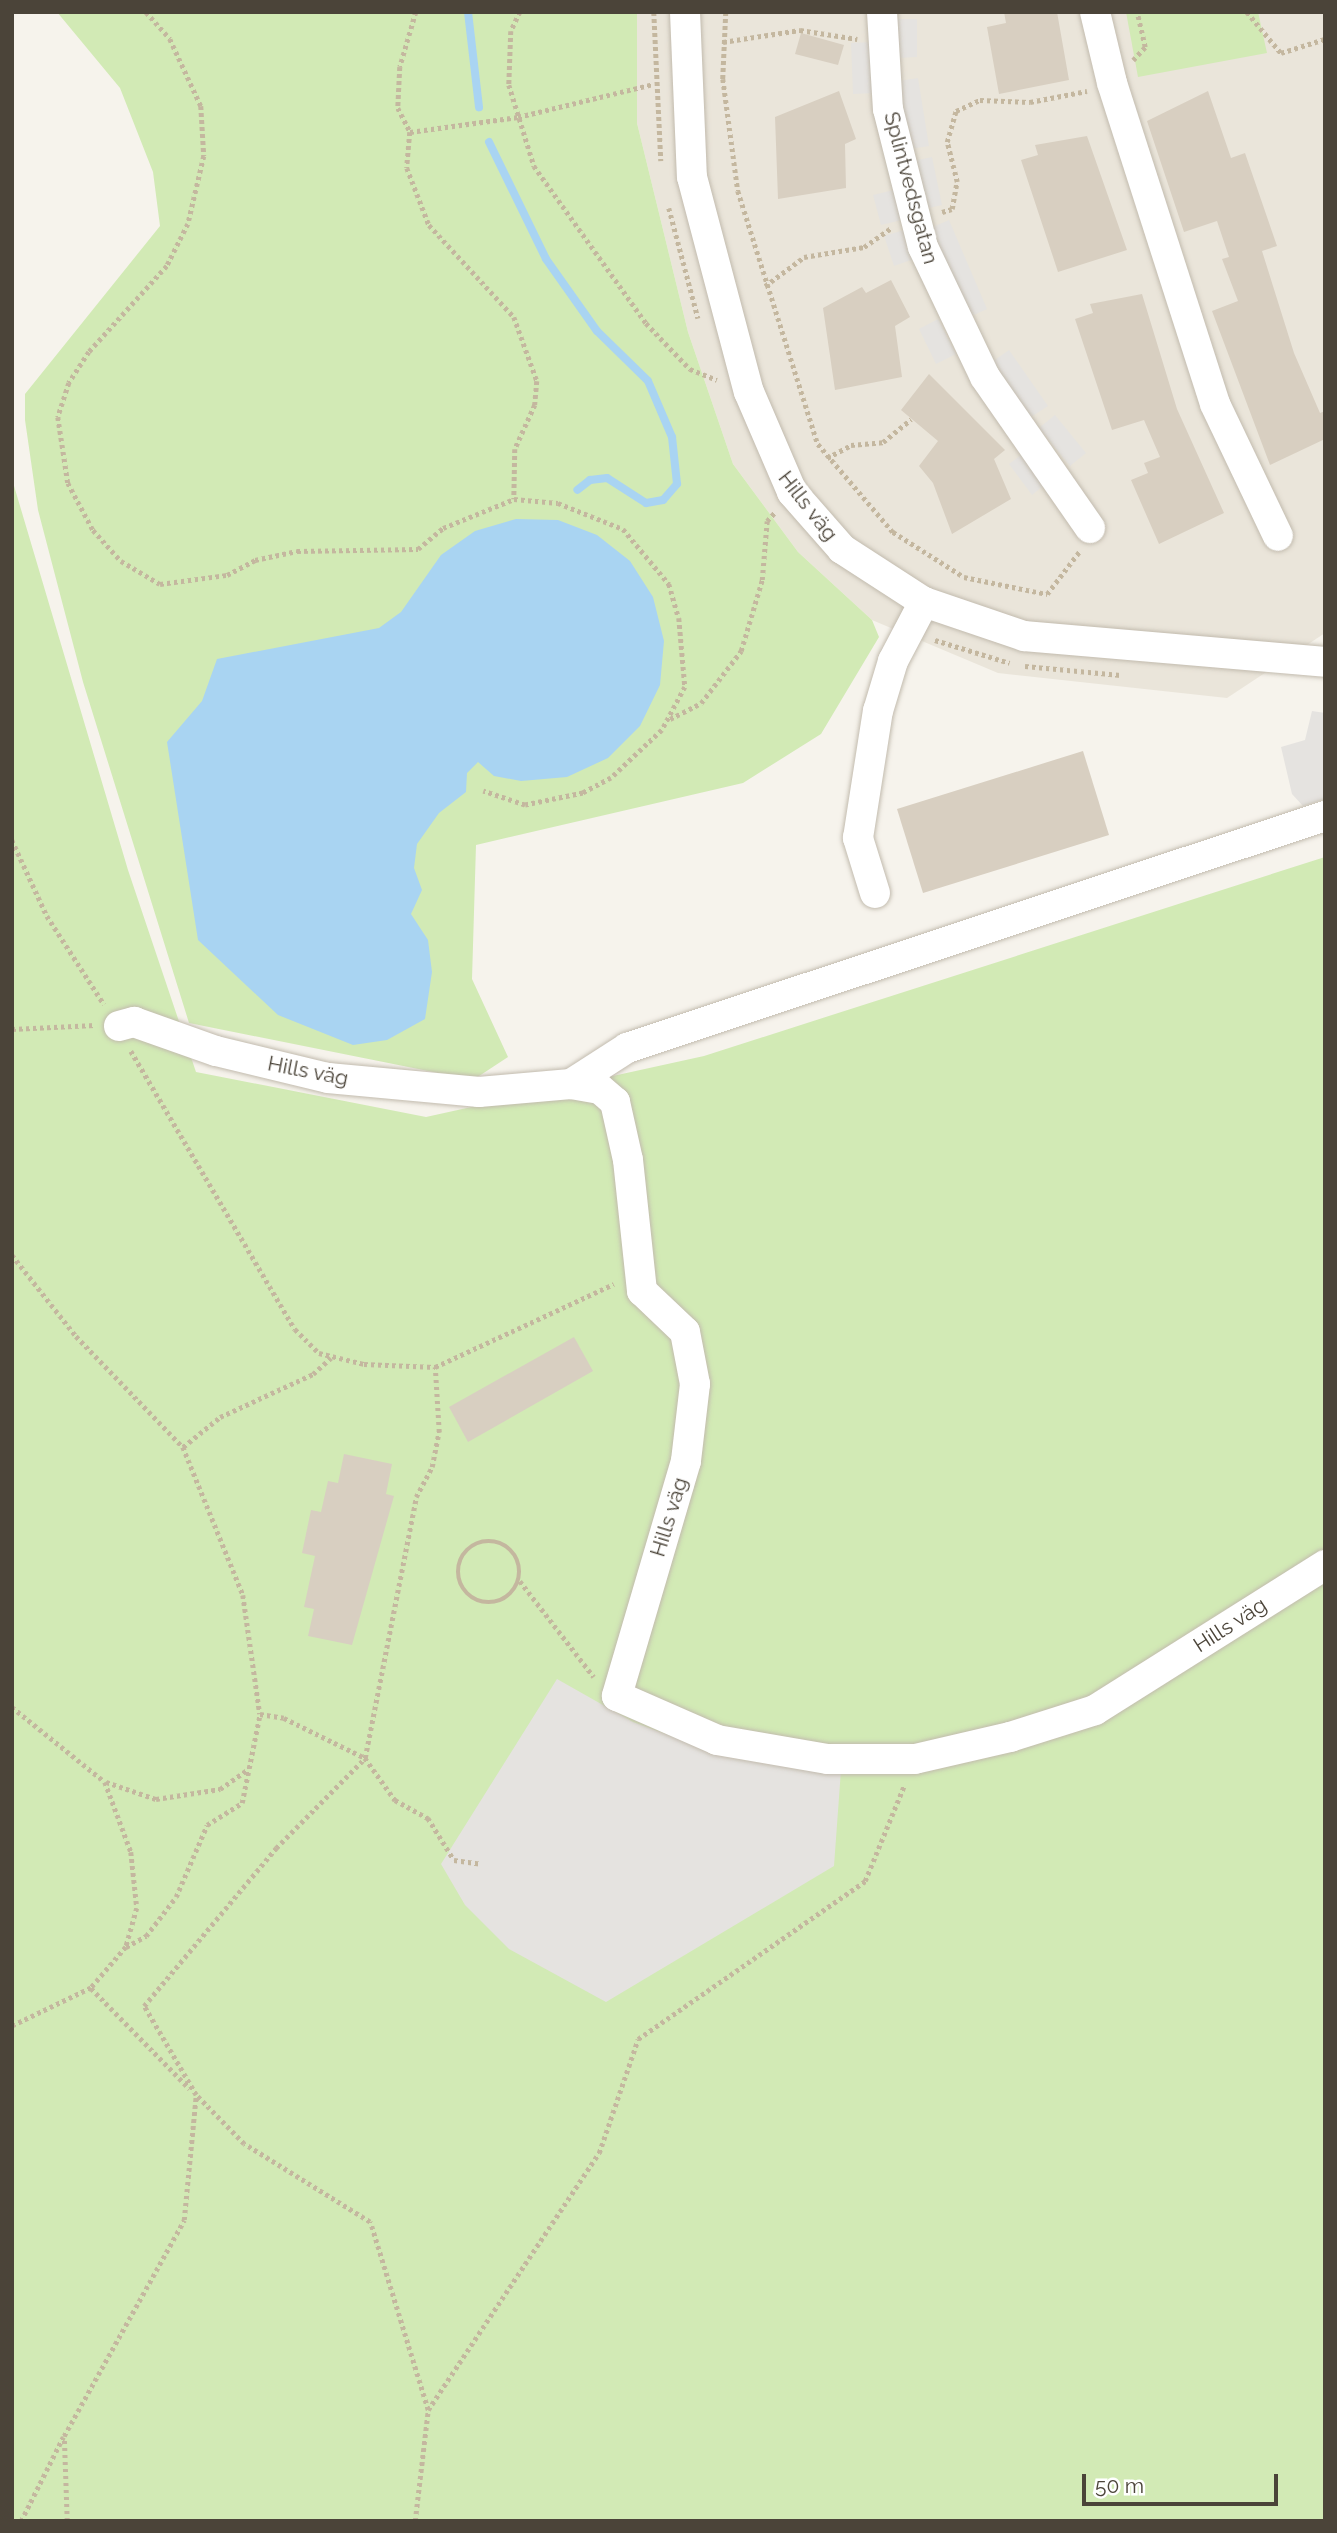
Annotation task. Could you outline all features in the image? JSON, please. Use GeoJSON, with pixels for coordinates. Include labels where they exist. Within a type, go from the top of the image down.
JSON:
{"type":"FeatureCollection","features":[{"type":"Feature","properties":{"kind":"street","name":"Hills väg"},"geometry":{"type":"LineString","coordinates":[[685,12],[692,177],[738,355],[775,462],[842,549],[917,615],[1024,636],[1325,662]]}},
{"type":"Feature","properties":{"kind":"street"},"geometry":{"type":"LineString","coordinates":[[1095,12],[1112,83],[1215,404],[1278,536]]}},
{"type":"Feature","properties":{"kind":"street","name":"Splintvedsgatan"},"geometry":{"type":"LineString","coordinates":[[882,24],[888,109],[916,220],[951,315],[985,377],[1090,528]]}},
{"type":"Feature","properties":{"kind":"street"},"geometry":{"type":"LineString","coordinates":[[875,893],[858,838],[878,711],[917,615]]}},
{"type":"Feature","properties":{"kind":"street"},"geometry":{"type":"LineString","coordinates":[[571,1084],[627,1048],[1325,816]]}},
{"type":"Feature","properties":{"kind":"street","name":"Hills väg"},"geometry":{"type":"LineString","coordinates":[[119,1026],[134,1022],[216,1051],[328,1077],[479,1093],[571,1084],[607,1095],[623,1120],[642,1291],[685,1332],[695,1384],[693,1422],[617,1696],[717,1740],[827,1759],[915,1759],[1095,1710],[1325,1565]]}},
{"type":"Feature","properties":{"kind":"path"},"geometry":{"type":"LineString","coordinates":[[146,12],[170,39],[201,106],[204,156],[188,224],[167,266],[89,352],[58,417],[68,483],[93,530],[121,561],[160,583],[197,581],[297,551],[418,549],[443,528],[488,504],[514,499],[558,503],[623,529],[669,584],[685,660],[685,687],[668,720],[641,753],[583,793],[525,805],[483,791]]}},
{"type":"Feature","properties":{"kind":"path"},"geometry":{"type":"LineString","coordinates":[[416,12],[400,67],[398,108],[410,132],[407,168],[429,225],[514,317],[537,381],[534,405],[515,449],[514,499]]}},
{"type":"Feature","properties":{"kind":"path"},"geometry":{"type":"LineString","coordinates":[[520,12],[511,31],[509,85],[534,166],[646,323],[690,369],[717,380]]}},
{"type":"Feature","properties":{"kind":"path"},"geometry":{"type":"LineString","coordinates":[[654,12],[653,84],[662,172]]}},
{"type":"Feature","properties":{"kind":"path"},"geometry":{"type":"LineString","coordinates":[[726,12],[723,42],[729,138],[765,286],[796,386],[827,458],[893,532],[964,577],[1046,594],[1074,563],[1090,528]]}},
{"type":"Feature","properties":{"kind":"path"},"geometry":{"type":"LineString","coordinates":[[765,286],[804,257],[864,247],[885,230],[952,209],[957,182],[947,142],[956,111],[980,100],[1030,102],[1112,83],[1145,47],[1137,12]]}},
{"type":"Feature","properties":{"kind":"path"},"geometry":{"type":"LineString","coordinates":[[1247,12],[1281,53],[1325,39]]}},
{"type":"Feature","properties":{"kind":"path"},"geometry":{"type":"LineString","coordinates":[[723,42],[800,30],[882,24]]}},
{"type":"Feature","properties":{"kind":"path"},"geometry":{"type":"LineString","coordinates":[[410,132],[518,117],[653,84]]}},
{"type":"Feature","properties":{"kind":"path"},"geometry":{"type":"LineString","coordinates":[[667,196],[701,327]]}},
{"type":"Feature","properties":{"kind":"path"},"geometry":{"type":"LineString","coordinates":[[713,366],[722,391]]}},
{"type":"Feature","properties":{"kind":"path"},"geometry":{"type":"LineString","coordinates":[[827,458],[851,445],[883,442],[911,419]]}},
{"type":"Feature","properties":{"kind":"path"},"geometry":{"type":"LineString","coordinates":[[772,498],[784,518]]}},
{"type":"Feature","properties":{"kind":"path"},"geometry":{"type":"LineString","coordinates":[[668,720],[701,703],[741,651],[762,580],[767,521],[778,508]]}},
{"type":"Feature","properties":{"kind":"path"},"geometry":{"type":"LineString","coordinates":[[917,615],[985,658],[1125,675]]}},
{"type":"Feature","properties":{"kind":"path"},"geometry":{"type":"LineString","coordinates":[[12,840],[47,916],[119,1026],[295,1329],[331,1358],[435,1367],[583,1294],[618,1283],[642,1291]]}},
{"type":"Feature","properties":{"kind":"path"},"geometry":{"type":"LineString","coordinates":[[12,1029],[119,1026]]}},
{"type":"Feature","properties":{"kind":"path"},"geometry":{"type":"LineString","coordinates":[[12,1255],[76,1336],[183,1447],[243,1595],[260,1714],[246,1771],[242,1803],[206,1825],[176,1897],[146,1936],[126,1947],[91,1987],[12,2026]]}},
{"type":"Feature","properties":{"kind":"path"},"geometry":{"type":"LineString","coordinates":[[183,1447],[220,1417],[313,1374],[331,1358]]}},
{"type":"Feature","properties":{"kind":"path"},"geometry":{"type":"LineString","coordinates":[[21,2521],[64,2435],[184,2220],[196,2095],[144,2006],[276,1848],[365,1758],[416,1497],[432,1467],[439,1432],[435,1367]]}},
{"type":"Feature","properties":{"kind":"path"},"geometry":{"type":"LineString","coordinates":[[520,1580],[509,1597],[480,1602],[464,1591],[460,1561],[483,1541],[504,1544],[519,1559],[520,1580],[600,1685],[617,1696]]}},
{"type":"Feature","properties":{"kind":"path"},"geometry":{"type":"LineString","coordinates":[[12,1707],[105,1782],[156,1799],[220,1789],[246,1771]]}},
{"type":"Feature","properties":{"kind":"path"},"geometry":{"type":"LineString","coordinates":[[260,1714],[284,1718],[365,1758],[395,1800],[428,1818],[454,1860],[481,1864]]}},
{"type":"Feature","properties":{"kind":"path"},"geometry":{"type":"LineString","coordinates":[[428,2410],[599,2153],[638,2039],[865,1881],[915,1759]]}},
{"type":"Feature","properties":{"kind":"path"},"geometry":{"type":"LineString","coordinates":[[105,1782],[131,1852],[137,1908],[126,1947]]}},
{"type":"Feature","properties":{"kind":"path"},"geometry":{"type":"LineString","coordinates":[[91,1987],[244,2144],[370,2222],[428,2410],[415,2521]]}},
{"type":"Feature","properties":{"kind":"path"},"geometry":{"type":"LineString","coordinates":[[64,2435],[67,2521]]}},
{"type":"Feature","properties":{"kind":"shaded area"},"geometry":{"type":"Polygon","coordinates":[[[637,12],[1325,12],[1325,633],[1227,698],[998,673],[872,620],[798,552],[733,464],[688,332],[637,123],[637,12]]]}},
{"type":"Feature","properties":{"kind":"shaded area"},"geometry":{"type":"Polygon","coordinates":[[[898,19],[917,19],[917,57],[898,58],[898,19]]]}},
{"type":"Feature","properties":{"kind":"shaded area"},"geometry":{"type":"Polygon","coordinates":[[[872,42],[875,93],[853,94],[851,43],[872,42]]]}},
{"type":"Feature","properties":{"kind":"shaded area"},"geometry":{"type":"Polygon","coordinates":[[[918,78],[929,146],[910,149],[899,81],[918,78]]]}},
{"type":"Feature","properties":{"kind":"shaded area"},"geometry":{"type":"Polygon","coordinates":[[[932,157],[942,205],[924,209],[913,161],[932,157]]]}},
{"type":"Feature","properties":{"kind":"shaded area"},"geometry":{"type":"Polygon","coordinates":[[[894,190],[902,220],[881,225],[873,195],[894,190]]]}},
{"type":"Feature","properties":{"kind":"shaded area"},"geometry":{"type":"Polygon","coordinates":[[[949,220],[987,309],[969,317],[931,228],[949,220]]]}},
{"type":"Feature","properties":{"kind":"shaded area"},"geometry":{"type":"Polygon","coordinates":[[[904,230],[914,259],[894,266],[884,236],[904,230]]]}},
{"type":"Feature","properties":{"kind":"shaded area"},"geometry":{"type":"Polygon","coordinates":[[[938,319],[956,354],[936,364],[919,329],[938,319]]]}},
{"type":"Feature","properties":{"kind":"shaded area"},"geometry":{"type":"Polygon","coordinates":[[[1009,350],[1048,406],[1031,417],[992,362],[1009,350]]]}},
{"type":"Feature","properties":{"kind":"shaded area"},"geometry":{"type":"Polygon","coordinates":[[[1055,415],[1086,453],[1070,466],[1039,428],[1055,415]]]}},
{"type":"Feature","properties":{"kind":"shaded area"},"geometry":{"type":"Polygon","coordinates":[[[1025,452],[1048,482],[1032,495],[1009,464],[1025,452]]]}},
{"type":"Feature","properties":{"kind":"shaded area"},"geometry":{"type":"Polygon","coordinates":[[[1312,711],[1325,713],[1325,799],[1303,806],[1292,794],[1281,747],[1305,740],[1312,711]]]}},
{"type":"Feature","properties":{"kind":"shaded area"},"geometry":{"type":"Polygon","coordinates":[[[557,1679],[633,1722],[723,1755],[841,1770],[834,1866],[606,2002],[509,1949],[465,1905],[441,1864],[557,1679]]]}},
{"type":"Feature","properties":{"kind":"green space"},"geometry":{"type":"Polygon","coordinates":[[[57,12],[637,12],[637,123],[688,332],[733,464],[798,552],[872,620],[879,637],[821,734],[743,783],[476,845],[472,979],[508,1057],[473,1080],[189,1023],[83,682],[38,510],[25,420],[25,394],[160,226],[153,172],[120,88],[57,12]]]}},
{"type":"Feature","properties":{"kind":"green space"},"geometry":{"type":"Polygon","coordinates":[[[1126,12],[1258,12],[1267,53],[1138,77],[1126,12]]]}},
{"type":"Feature","properties":{"kind":"green space"},"geometry":{"type":"Polygon","coordinates":[[[12,479],[128,870],[196,1072],[426,1117],[704,1056],[1325,857],[1325,2521],[12,2521],[12,479]]]}},
{"type":"Feature","properties":{"kind":"water"},"geometry":{"type":"Polygon","coordinates":[[[516,519],[558,520],[597,535],[630,561],[653,597],[664,641],[660,685],[640,726],[608,758],[567,777],[521,781],[494,776],[478,762],[467,773],[466,792],[439,813],[417,844],[414,868],[422,890],[411,914],[428,940],[432,972],[425,1019],[387,1040],[353,1045],[278,1015],[198,940],[167,742],[202,701],[217,659],[379,628],[401,612],[441,555],[475,531],[516,519]]]}},
{"type":"Feature","properties":{"kind":"building"},"geometry":{"type":"Polygon","coordinates":[[[1004,12],[1057,12],[1069,80],[999,94],[987,27],[1006,23],[1004,12]]]}},
{"type":"Feature","properties":{"kind":"building"},"geometry":{"type":"Polygon","coordinates":[[[801,33],[844,45],[838,65],[795,54],[801,33]]]}},
{"type":"Feature","properties":{"kind":"building"},"geometry":{"type":"Polygon","coordinates":[[[839,91],[856,139],[845,144],[846,188],[778,199],[775,117],[839,91]]]}},
{"type":"Feature","properties":{"kind":"building"},"geometry":{"type":"Polygon","coordinates":[[[1208,91],[1231,158],[1245,153],[1277,246],[1262,251],[1294,353],[1320,413],[1325,411],[1325,439],[1270,465],[1212,311],[1238,301],[1222,259],[1229,257],[1217,221],[1184,232],[1147,121],[1208,91]]]}},
{"type":"Feature","properties":{"kind":"building"},"geometry":{"type":"Polygon","coordinates":[[[1087,136],[1127,250],[1058,272],[1021,160],[1038,155],[1035,145],[1087,136]]]}},
{"type":"Feature","properties":{"kind":"building"},"geometry":{"type":"Polygon","coordinates":[[[891,280],[910,317],[895,326],[902,377],[835,390],[823,308],[862,287],[866,293],[891,280]]]}},
{"type":"Feature","properties":{"kind":"building"},"geometry":{"type":"Polygon","coordinates":[[[1142,294],[1177,409],[1224,513],[1159,544],[1131,480],[1148,473],[1144,463],[1160,457],[1144,420],[1112,430],[1075,319],[1093,313],[1090,304],[1142,294]]]}},
{"type":"Feature","properties":{"kind":"building"},"geometry":{"type":"Polygon","coordinates":[[[929,374],[1005,450],[994,459],[1011,499],[952,534],[933,483],[919,466],[938,441],[901,410],[929,374]]]}},
{"type":"Feature","properties":{"kind":"building"},"geometry":{"type":"Polygon","coordinates":[[[1083,751],[1109,835],[923,893],[897,809],[1083,751]]]}},
{"type":"Feature","properties":{"kind":"building"},"geometry":{"type":"Polygon","coordinates":[[[574,1337],[593,1371],[468,1442],[449,1407],[574,1337]]]}},
{"type":"Feature","properties":{"kind":"building"},"geometry":{"type":"Polygon","coordinates":[[[344,1454],[392,1464],[386,1494],[394,1496],[352,1645],[308,1636],[314,1609],[304,1607],[315,1556],[302,1553],[311,1510],[321,1512],[328,1481],[338,1483],[344,1454]]]}},
{"type":"Feature","properties":{"kind":"waterway"},"geometry":{"type":"LineString","coordinates":[[468,12],[479,107]]}},
{"type":"Feature","properties":{"kind":"waterway"},"geometry":{"type":"LineString","coordinates":[[489,142],[546,259],[597,331],[648,381],[672,437],[677,484],[663,500],[646,503],[607,478],[590,480],[577,490]]}}]}
